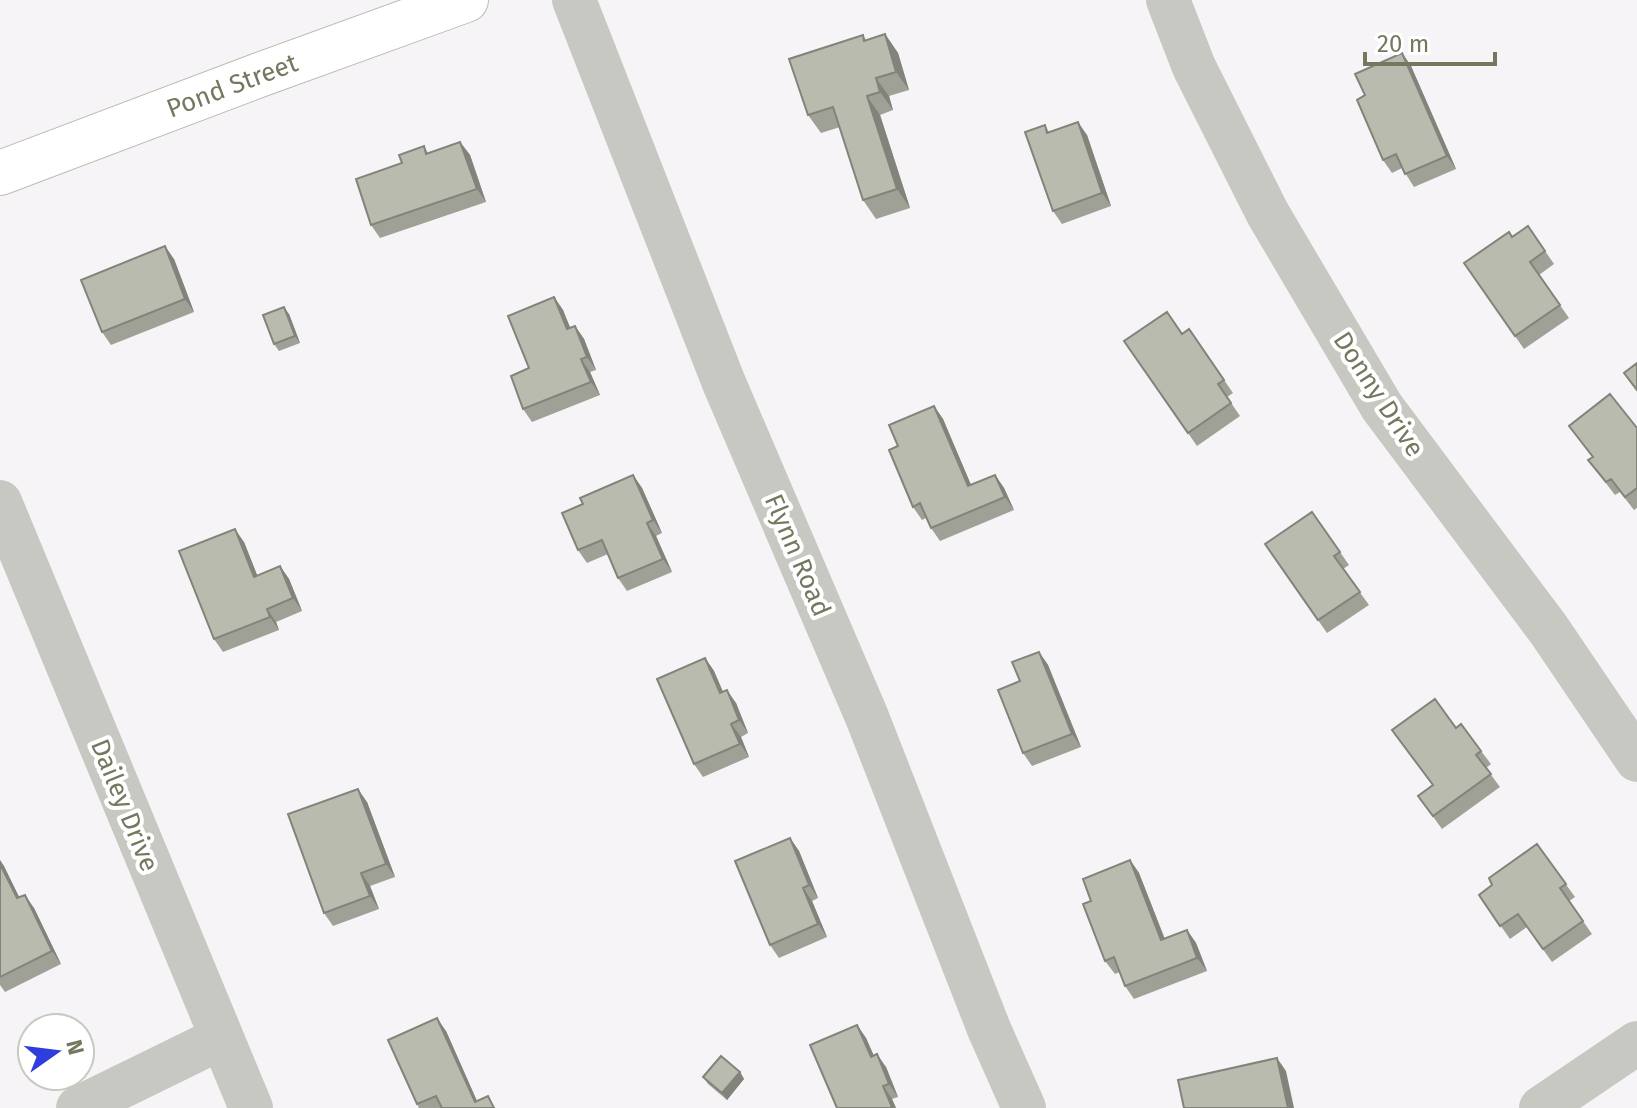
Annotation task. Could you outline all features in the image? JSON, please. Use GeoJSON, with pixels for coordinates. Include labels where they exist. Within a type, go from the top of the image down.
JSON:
{"type":"FeatureCollection","features":[{"type":"Feature","properties":{"kind":"main road","name":"Pond Street"},"geometry":{"type":"LineString","coordinates":[[0,173],[466,0]]}},
{"type":"Feature","properties":{"kind":"street","name":"Flynn Road"},"geometry":{"type":"LineString","coordinates":[[574,0],[724,383],[867,717],[989,1029],[1024,1108]]}},
{"type":"Feature","properties":{"kind":"street","name":"Donny Drive"},"geometry":{"type":"LineString","coordinates":[[1168,0],[1194,67],[1268,214],[1382,407],[1549,630],[1637,760]]}},
{"type":"Feature","properties":{"kind":"street","name":"Dailey Drive"},"geometry":{"type":"LineString","coordinates":[[0,502],[251,1108]]}},
{"type":"Feature","properties":{"kind":"street"},"geometry":{"type":"LineString","coordinates":[[78,1108],[221,1038]]}},
{"type":"Feature","properties":{"kind":"street"},"geometry":{"type":"LineString","coordinates":[[1541,1108],[1637,1043]]}},
{"type":"Feature","properties":{"kind":"building"},"geometry":{"type":"Polygon","coordinates":[[[885,34],[896,72],[876,78],[880,92],[867,96],[897,189],[863,200],[833,107],[808,115],[789,59],[863,35],[864,41],[885,34]]]}},
{"type":"Feature","properties":{"kind":"building"},"geometry":{"type":"Polygon","coordinates":[[[1402,53],[1447,156],[1405,174],[1396,154],[1383,160],[1357,100],[1365,95],[1355,74],[1402,53]]]}},
{"type":"Feature","properties":{"kind":"building"},"geometry":{"type":"Polygon","coordinates":[[[1078,122],[1102,193],[1053,211],[1025,132],[1045,125],[1047,133],[1078,122]]]}},
{"type":"Feature","properties":{"kind":"building"},"geometry":{"type":"Polygon","coordinates":[[[460,142],[477,189],[371,225],[356,179],[402,163],[399,155],[424,146],[426,154],[460,142]]]}},
{"type":"Feature","properties":{"kind":"building"},"geometry":{"type":"Polygon","coordinates":[[[1528,226],[1545,251],[1530,262],[1560,305],[1515,336],[1464,263],[1509,232],[1512,237],[1528,226]]]}},
{"type":"Feature","properties":{"kind":"building"},"geometry":{"type":"Polygon","coordinates":[[[165,246],[185,299],[102,332],[81,280],[165,246]]]}},
{"type":"Feature","properties":{"kind":"building"},"geometry":{"type":"Polygon","coordinates":[[[554,297],[567,329],[575,326],[587,357],[581,359],[591,382],[523,409],[511,376],[529,368],[508,316],[554,297]]]}},
{"type":"Feature","properties":{"kind":"building"},"geometry":{"type":"Polygon","coordinates":[[[284,307],[295,336],[274,344],[263,315],[284,307]]]}},
{"type":"Feature","properties":{"kind":"building"},"geometry":{"type":"Polygon","coordinates":[[[1167,312],[1182,334],[1189,329],[1224,380],[1218,384],[1231,403],[1188,433],[1124,341],[1167,312]]]}},
{"type":"Feature","properties":{"kind":"building"},"geometry":{"type":"Polygon","coordinates":[[[1637,363],[1637,390],[1624,373],[1637,363]]]}},
{"type":"Feature","properties":{"kind":"building"},"geometry":{"type":"Polygon","coordinates":[[[1610,394],[1637,428],[1637,488],[1625,497],[1611,479],[1606,482],[1588,460],[1593,457],[1569,426],[1610,394]]]}},
{"type":"Feature","properties":{"kind":"building"},"geometry":{"type":"Polygon","coordinates":[[[934,406],[968,486],[995,475],[1005,497],[931,528],[920,503],[913,507],[889,450],[898,446],[889,425],[934,406]]]}},
{"type":"Feature","properties":{"kind":"building"},"geometry":{"type":"Polygon","coordinates":[[[633,475],[653,520],[647,523],[663,559],[618,578],[602,540],[578,550],[562,513],[583,504],[580,498],[633,475]]]}},
{"type":"Feature","properties":{"kind":"building"},"geometry":{"type":"Polygon","coordinates":[[[1312,512],[1340,552],[1334,556],[1360,592],[1318,620],[1265,544],[1312,512]]]}},
{"type":"Feature","properties":{"kind":"building"},"geometry":{"type":"Polygon","coordinates":[[[235,529],[254,577],[280,566],[293,598],[267,609],[270,617],[214,639],[179,551],[235,529]]]}},
{"type":"Feature","properties":{"kind":"building"},"geometry":{"type":"Polygon","coordinates":[[[1039,652],[1072,734],[1023,753],[998,690],[1020,681],[1012,662],[1039,652]]]}},
{"type":"Feature","properties":{"kind":"building"},"geometry":{"type":"Polygon","coordinates":[[[705,658],[720,693],[727,690],[739,720],[731,724],[740,744],[694,764],[657,679],[705,658]]]}},
{"type":"Feature","properties":{"kind":"building"},"geometry":{"type":"Polygon","coordinates":[[[1435,699],[1456,728],[1461,724],[1481,751],[1476,755],[1491,774],[1433,816],[1418,796],[1433,785],[1392,730],[1435,699]]]}},
{"type":"Feature","properties":{"kind":"building"},"geometry":{"type":"Polygon","coordinates":[[[358,789],[386,864],[361,873],[370,896],[324,913],[288,814],[358,789]]]}},
{"type":"Feature","properties":{"kind":"building"},"geometry":{"type":"Polygon","coordinates":[[[790,838],[809,885],[803,888],[818,924],[770,945],[735,861],[790,838]]]}},
{"type":"Feature","properties":{"kind":"building"},"geometry":{"type":"Polygon","coordinates":[[[1537,844],[1566,884],[1560,888],[1583,921],[1543,949],[1518,914],[1500,926],[1479,895],[1492,885],[1489,878],[1537,844]]]}},
{"type":"Feature","properties":{"kind":"building"},"geometry":{"type":"Polygon","coordinates":[[[1130,860],[1161,940],[1187,930],[1197,958],[1125,986],[1114,957],[1105,961],[1083,904],[1091,901],[1083,879],[1130,860]]]}},
{"type":"Feature","properties":{"kind":"building"},"geometry":{"type":"Polygon","coordinates":[[[0,864],[17,898],[25,895],[52,951],[0,977],[0,864]]]}},
{"type":"Feature","properties":{"kind":"building"},"geometry":{"type":"Polygon","coordinates":[[[437,1018],[475,1102],[488,1096],[494,1108],[442,1108],[436,1096],[417,1104],[388,1040],[437,1018]]]}},
{"type":"Feature","properties":{"kind":"building"},"geometry":{"type":"Polygon","coordinates":[[[857,1025],[871,1057],[877,1054],[889,1084],[883,1086],[890,1108],[837,1108],[810,1045],[857,1025]]]}},
{"type":"Feature","properties":{"kind":"building"},"geometry":{"type":"Polygon","coordinates":[[[721,1056],[740,1072],[722,1093],[703,1077],[721,1056]]]}},
{"type":"Feature","properties":{"kind":"building"},"geometry":{"type":"Polygon","coordinates":[[[1277,1058],[1288,1108],[1184,1108],[1178,1080],[1277,1058]]]}}]}
